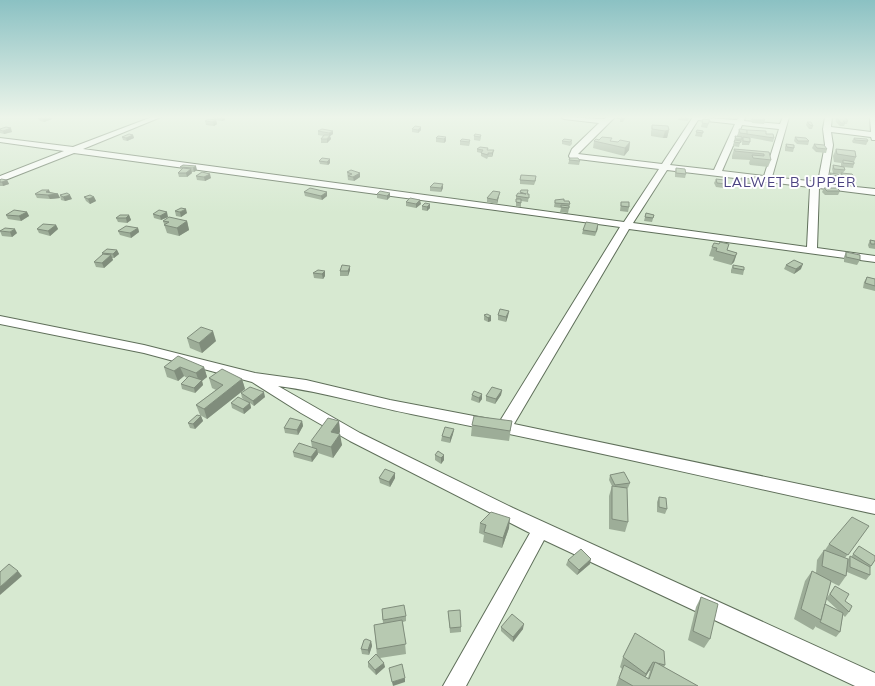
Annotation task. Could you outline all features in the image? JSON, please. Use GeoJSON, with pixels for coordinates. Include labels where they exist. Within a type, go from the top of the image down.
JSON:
{"type":"FeatureCollection","features":[{"type":"Feature","properties":{"kind":"street"},"geometry":{"type":"LineString","coordinates":[[59,149],[875,259]]}},
{"type":"Feature","properties":{"kind":"street"},"geometry":{"type":"LineString","coordinates":[[0,179],[77,149]]}},
{"type":"Feature","properties":{"kind":"street"},"geometry":{"type":"LineString","coordinates":[[577,149],[573,156],[875,192]]}},
{"type":"Feature","properties":{"kind":"street"},"geometry":{"type":"LineString","coordinates":[[504,427],[626,226],[675,149]]}},
{"type":"Feature","properties":{"kind":"street"},"geometry":{"type":"LineString","coordinates":[[717,173],[728,149]]}},
{"type":"Feature","properties":{"kind":"street"},"geometry":{"type":"LineString","coordinates":[[767,179],[776,149]]}},
{"type":"Feature","properties":{"kind":"street"},"geometry":{"type":"LineString","coordinates":[[812,250],[819,185],[828,149]]}},
{"type":"Feature","properties":{"kind":"street"},"geometry":{"type":"LineString","coordinates":[[0,320],[144,349],[255,378],[306,385],[390,405],[504,427],[875,507]]}},
{"type":"Feature","properties":{"kind":"street"},"geometry":{"type":"LineString","coordinates":[[255,378],[295,404],[368,444],[540,530],[875,684]]}},
{"type":"Feature","properties":{"kind":"street"},"geometry":{"type":"LineString","coordinates":[[454,686],[540,530]]}},
{"type":"Feature","properties":{"kind":"building"},"geometry":{"type":"Polygon","coordinates":[[[477,149],[494,150],[492,153],[488,153],[488,155],[481,153],[483,150],[477,149]]]}},
{"type":"Feature","properties":{"kind":"building"},"geometry":{"type":"Polygon","coordinates":[[[734,149],[769,152],[771,160],[753,158],[752,155],[764,156],[764,154],[735,151],[734,149]]]}},
{"type":"Feature","properties":{"kind":"building"},"geometry":{"type":"Polygon","coordinates":[[[836,149],[855,151],[856,157],[837,154],[836,149]]]}},
{"type":"Feature","properties":{"kind":"building"},"geometry":{"type":"Polygon","coordinates":[[[322,158],[330,159],[327,162],[319,161],[322,158]]]}},
{"type":"Feature","properties":{"kind":"building"},"geometry":{"type":"Polygon","coordinates":[[[570,158],[578,158],[580,161],[569,160],[570,158]]]}},
{"type":"Feature","properties":{"kind":"building"},"geometry":{"type":"Polygon","coordinates":[[[843,160],[854,162],[854,164],[843,163],[843,160]]]}},
{"type":"Feature","properties":{"kind":"building"},"geometry":{"type":"Polygon","coordinates":[[[183,165],[196,166],[193,168],[180,167],[183,165]]]}},
{"type":"Feature","properties":{"kind":"building"},"geometry":{"type":"Polygon","coordinates":[[[833,165],[844,167],[845,170],[834,169],[833,165]]]}},
{"type":"Feature","properties":{"kind":"building"},"geometry":{"type":"Polygon","coordinates":[[[183,168],[191,169],[186,173],[178,173],[183,168]]]}},
{"type":"Feature","properties":{"kind":"building"},"geometry":{"type":"Polygon","coordinates":[[[676,168],[685,169],[686,174],[676,173],[676,168]]]}},
{"type":"Feature","properties":{"kind":"building"},"geometry":{"type":"Polygon","coordinates":[[[351,170],[360,173],[353,177],[348,176],[352,174],[347,172],[351,170]]]}},
{"type":"Feature","properties":{"kind":"building"},"geometry":{"type":"Polygon","coordinates":[[[202,172],[210,174],[204,177],[196,176],[202,172]]]}},
{"type":"Feature","properties":{"kind":"building"},"geometry":{"type":"Polygon","coordinates":[[[830,173],[838,174],[839,176],[831,175],[830,173]]]}},
{"type":"Feature","properties":{"kind":"building"},"geometry":{"type":"Polygon","coordinates":[[[841,173],[852,174],[856,178],[844,178],[841,173]]]}},
{"type":"Feature","properties":{"kind":"building"},"geometry":{"type":"Polygon","coordinates":[[[521,175],[536,176],[535,181],[520,180],[521,175]]]}},
{"type":"Feature","properties":{"kind":"building"},"geometry":{"type":"Polygon","coordinates":[[[753,177],[759,177],[765,183],[755,181],[753,177]]]}},
{"type":"Feature","properties":{"kind":"building"},"geometry":{"type":"Polygon","coordinates":[[[741,178],[752,179],[755,184],[745,183],[741,178]]]}},
{"type":"Feature","properties":{"kind":"building"},"geometry":{"type":"Polygon","coordinates":[[[1,179],[7,180],[0,182],[1,179]]]}},
{"type":"Feature","properties":{"kind":"building"},"geometry":{"type":"Polygon","coordinates":[[[716,179],[724,180],[726,184],[717,183],[716,179]]]}},
{"type":"Feature","properties":{"kind":"building"},"geometry":{"type":"Polygon","coordinates":[[[434,183],[443,184],[441,188],[430,187],[434,183]]]}},
{"type":"Feature","properties":{"kind":"building"},"geometry":{"type":"Polygon","coordinates":[[[310,188],[327,192],[321,196],[304,192],[310,188]]]}},
{"type":"Feature","properties":{"kind":"building"},"geometry":{"type":"Polygon","coordinates":[[[824,188],[837,188],[840,191],[827,191],[824,188]]]}},
{"type":"Feature","properties":{"kind":"building"},"geometry":{"type":"Polygon","coordinates":[[[42,190],[49,190],[46,192],[58,194],[35,194],[42,190]]]}},
{"type":"Feature","properties":{"kind":"building"},"geometry":{"type":"Polygon","coordinates":[[[521,190],[528,190],[527,194],[529,194],[529,198],[516,196],[518,193],[526,194],[520,192],[521,190]]]}},
{"type":"Feature","properties":{"kind":"building"},"geometry":{"type":"Polygon","coordinates":[[[380,191],[390,193],[387,196],[377,194],[380,191]]]}},
{"type":"Feature","properties":{"kind":"building"},"geometry":{"type":"Polygon","coordinates":[[[493,191],[500,192],[497,200],[487,198],[493,191]]]}},
{"type":"Feature","properties":{"kind":"building"},"geometry":{"type":"Polygon","coordinates":[[[67,193],[70,195],[63,197],[60,195],[67,193]]]}},
{"type":"Feature","properties":{"kind":"building"},"geometry":{"type":"Polygon","coordinates":[[[90,195],[94,197],[88,199],[84,197],[90,195]]]}},
{"type":"Feature","properties":{"kind":"building"},"geometry":{"type":"Polygon","coordinates":[[[410,198],[420,200],[416,204],[406,202],[410,198]]]}},
{"type":"Feature","properties":{"kind":"building"},"geometry":{"type":"Polygon","coordinates":[[[516,199],[521,199],[521,203],[516,202],[516,199]]]}},
{"type":"Feature","properties":{"kind":"building"},"geometry":{"type":"Polygon","coordinates":[[[564,199],[564,201],[569,201],[570,204],[555,203],[555,200],[564,199]]]}},
{"type":"Feature","properties":{"kind":"building"},"geometry":{"type":"Polygon","coordinates":[[[621,202],[629,202],[629,207],[621,206],[621,202]]]}},
{"type":"Feature","properties":{"kind":"building"},"geometry":{"type":"Polygon","coordinates":[[[425,203],[430,204],[427,207],[422,206],[425,203]]]}},
{"type":"Feature","properties":{"kind":"building"},"geometry":{"type":"Polygon","coordinates":[[[561,205],[569,206],[569,208],[561,207],[561,205]]]}},
{"type":"Feature","properties":{"kind":"building"},"geometry":{"type":"Polygon","coordinates":[[[181,208],[186,209],[180,212],[175,211],[181,208]]]}},
{"type":"Feature","properties":{"kind":"building"},"geometry":{"type":"Polygon","coordinates":[[[14,210],[27,212],[19,216],[6,215],[14,210]]]}},
{"type":"Feature","properties":{"kind":"building"},"geometry":{"type":"Polygon","coordinates":[[[159,210],[167,212],[160,216],[153,214],[159,210]]]}},
{"type":"Feature","properties":{"kind":"building"},"geometry":{"type":"Polygon","coordinates":[[[646,213],[654,215],[653,218],[645,217],[646,213]]]}},
{"type":"Feature","properties":{"kind":"building"},"geometry":{"type":"Polygon","coordinates":[[[120,215],[129,215],[126,218],[116,218],[120,215]]]}},
{"type":"Feature","properties":{"kind":"building"},"geometry":{"type":"Polygon","coordinates":[[[169,217],[187,221],[177,228],[164,225],[169,222],[163,221],[169,217]]]}},
{"type":"Feature","properties":{"kind":"building"},"geometry":{"type":"Polygon","coordinates":[[[586,222],[598,224],[596,232],[583,230],[586,222]]]}},
{"type":"Feature","properties":{"kind":"building"},"geometry":{"type":"Polygon","coordinates":[[[43,224],[56,225],[48,231],[37,229],[43,224]]]}},
{"type":"Feature","properties":{"kind":"building"},"geometry":{"type":"Polygon","coordinates":[[[126,226],[138,228],[130,233],[118,231],[126,226]]]}},
{"type":"Feature","properties":{"kind":"building"},"geometry":{"type":"Polygon","coordinates":[[[5,228],[15,229],[10,232],[0,231],[5,228]]]}},
{"type":"Feature","properties":{"kind":"building"},"geometry":{"type":"Polygon","coordinates":[[[870,240],[875,241],[875,244],[871,244],[870,240]]]}},
{"type":"Feature","properties":{"kind":"building"},"geometry":{"type":"Polygon","coordinates":[[[720,242],[729,244],[727,250],[737,253],[735,256],[716,251],[717,248],[712,247],[714,243],[719,244],[720,242]]]}},
{"type":"Feature","properties":{"kind":"building"},"geometry":{"type":"Polygon","coordinates":[[[107,249],[117,250],[113,254],[102,253],[107,249]]]}},
{"type":"Feature","properties":{"kind":"building"},"geometry":{"type":"Polygon","coordinates":[[[846,252],[860,255],[860,260],[846,257],[846,252]]]}},
{"type":"Feature","properties":{"kind":"building"},"geometry":{"type":"Polygon","coordinates":[[[103,254],[111,255],[102,263],[94,262],[103,254]]]}},
{"type":"Feature","properties":{"kind":"building"},"geometry":{"type":"Polygon","coordinates":[[[794,260],[803,264],[796,269],[786,265],[794,260]]]}},
{"type":"Feature","properties":{"kind":"building"},"geometry":{"type":"Polygon","coordinates":[[[342,265],[350,266],[348,271],[340,271],[342,265]]]}},
{"type":"Feature","properties":{"kind":"building"},"geometry":{"type":"Polygon","coordinates":[[[733,265],[744,267],[744,270],[733,268],[733,265]]]}},
{"type":"Feature","properties":{"kind":"building"},"geometry":{"type":"Polygon","coordinates":[[[318,270],[325,271],[322,274],[313,273],[318,270]]]}},
{"type":"Feature","properties":{"kind":"building"},"geometry":{"type":"Polygon","coordinates":[[[867,277],[875,279],[875,286],[865,283],[867,277]]]}},
{"type":"Feature","properties":{"kind":"building"},"geometry":{"type":"Polygon","coordinates":[[[500,309],[509,311],[506,317],[498,315],[500,309]]]}},
{"type":"Feature","properties":{"kind":"building"},"geometry":{"type":"Polygon","coordinates":[[[487,314],[491,316],[488,318],[484,315],[487,314]]]}},
{"type":"Feature","properties":{"kind":"building"},"geometry":{"type":"Polygon","coordinates":[[[201,327],[213,331],[199,343],[187,338],[201,327]]]}},
{"type":"Feature","properties":{"kind":"building"},"geometry":{"type":"Polygon","coordinates":[[[178,356],[204,367],[196,373],[180,367],[174,371],[164,367],[178,356]]]}},
{"type":"Feature","properties":{"kind":"building"},"geometry":{"type":"Polygon","coordinates":[[[222,369],[242,379],[204,409],[196,405],[223,385],[209,378],[222,369]]]}},
{"type":"Feature","properties":{"kind":"building"},"geometry":{"type":"Polygon","coordinates":[[[189,376],[202,380],[194,388],[181,384],[189,376]]]}},
{"type":"Feature","properties":{"kind":"building"},"geometry":{"type":"Polygon","coordinates":[[[250,387],[264,392],[253,401],[241,393],[250,387]]]}},
{"type":"Feature","properties":{"kind":"building"},"geometry":{"type":"Polygon","coordinates":[[[492,387],[502,390],[496,399],[486,396],[492,387]]]}},
{"type":"Feature","properties":{"kind":"building"},"geometry":{"type":"Polygon","coordinates":[[[474,391],[482,394],[479,398],[472,395],[474,391]]]}},
{"type":"Feature","properties":{"kind":"building"},"geometry":{"type":"Polygon","coordinates":[[[238,397],[250,403],[243,409],[231,403],[238,397]]]}},
{"type":"Feature","properties":{"kind":"building"},"geometry":{"type":"Polygon","coordinates":[[[197,415],[201,416],[193,424],[188,423],[197,415]]]}},
{"type":"Feature","properties":{"kind":"building"},"geometry":{"type":"Polygon","coordinates":[[[474,416],[512,421],[510,431],[472,425],[474,416]]]}},
{"type":"Feature","properties":{"kind":"building"},"geometry":{"type":"Polygon","coordinates":[[[290,418],[302,421],[297,430],[284,428],[290,418]]]}},
{"type":"Feature","properties":{"kind":"building"},"geometry":{"type":"Polygon","coordinates":[[[328,418],[339,421],[331,432],[340,434],[331,447],[311,441],[328,418]]]}},
{"type":"Feature","properties":{"kind":"building"},"geometry":{"type":"Polygon","coordinates":[[[445,427],[454,429],[450,438],[442,436],[445,427]]]}},
{"type":"Feature","properties":{"kind":"building"},"geometry":{"type":"Polygon","coordinates":[[[299,443],[317,449],[311,457],[293,452],[299,443]]]}},
{"type":"Feature","properties":{"kind":"building"},"geometry":{"type":"Polygon","coordinates":[[[438,451],[444,455],[441,458],[435,455],[438,451]]]}},
{"type":"Feature","properties":{"kind":"building"},"geometry":{"type":"Polygon","coordinates":[[[385,469],[395,473],[389,482],[379,478],[385,469]]]}},
{"type":"Feature","properties":{"kind":"building"},"geometry":{"type":"Polygon","coordinates":[[[624,472],[630,483],[615,485],[610,475],[624,472]]]}},
{"type":"Feature","properties":{"kind":"building"},"geometry":{"type":"Polygon","coordinates":[[[612,486],[627,488],[628,522],[612,519],[612,486]]]}},
{"type":"Feature","properties":{"kind":"building"},"geometry":{"type":"Polygon","coordinates":[[[659,497],[666,498],[667,509],[659,507],[659,497]]]}},
{"type":"Feature","properties":{"kind":"building"},"geometry":{"type":"Polygon","coordinates":[[[491,512],[510,518],[503,538],[484,532],[486,525],[480,523],[491,512]]]}},
{"type":"Feature","properties":{"kind":"building"},"geometry":{"type":"Polygon","coordinates":[[[852,517],[869,526],[848,555],[829,544],[852,517]]]}},
{"type":"Feature","properties":{"kind":"building"},"geometry":{"type":"Polygon","coordinates":[[[859,546],[875,556],[875,560],[871,566],[853,554],[859,546]]]}},
{"type":"Feature","properties":{"kind":"building"},"geometry":{"type":"Polygon","coordinates":[[[581,549],[591,559],[579,570],[568,560],[581,549]]]}},
{"type":"Feature","properties":{"kind":"building"},"geometry":{"type":"Polygon","coordinates":[[[824,550],[848,559],[846,576],[822,566],[824,550]]]}},
{"type":"Feature","properties":{"kind":"building"},"geometry":{"type":"Polygon","coordinates":[[[850,556],[870,567],[870,575],[850,567],[850,556]]]}},
{"type":"Feature","properties":{"kind":"building"},"geometry":{"type":"Polygon","coordinates":[[[9,564],[18,571],[0,587],[0,572],[9,564]]]}},
{"type":"Feature","properties":{"kind":"building"},"geometry":{"type":"Polygon","coordinates":[[[812,571],[831,581],[821,620],[801,609],[812,571]]]}},
{"type":"Feature","properties":{"kind":"building"},"geometry":{"type":"Polygon","coordinates":[[[835,586],[849,594],[845,601],[852,606],[849,612],[830,594],[835,586]]]}},
{"type":"Feature","properties":{"kind":"building"},"geometry":{"type":"Polygon","coordinates":[[[701,597],[718,604],[710,639],[693,631],[701,597]]]}},
{"type":"Feature","properties":{"kind":"building"},"geometry":{"type":"Polygon","coordinates":[[[825,604],[843,613],[840,632],[820,622],[825,604]]]}},
{"type":"Feature","properties":{"kind":"building"},"geometry":{"type":"Polygon","coordinates":[[[404,605],[406,616],[383,620],[382,609],[404,605]]]}},
{"type":"Feature","properties":{"kind":"building"},"geometry":{"type":"Polygon","coordinates":[[[460,610],[461,627],[450,628],[448,611],[460,610]]]}},
{"type":"Feature","properties":{"kind":"building"},"geometry":{"type":"Polygon","coordinates":[[[512,614],[524,624],[513,637],[501,627],[512,614]]]}},
{"type":"Feature","properties":{"kind":"building"},"geometry":{"type":"Polygon","coordinates":[[[402,620],[406,644],[377,649],[374,625],[402,620]]]}},
{"type":"Feature","properties":{"kind":"building"},"geometry":{"type":"Polygon","coordinates":[[[635,633],[664,651],[665,665],[653,662],[646,674],[623,657],[635,633]]]}},
{"type":"Feature","properties":{"kind":"building"},"geometry":{"type":"Polygon","coordinates":[[[366,639],[371,641],[368,650],[361,649],[364,640],[366,639]]]}},
{"type":"Feature","properties":{"kind":"building"},"geometry":{"type":"Polygon","coordinates":[[[376,654],[384,663],[375,670],[368,662],[376,654]]]}},
{"type":"Feature","properties":{"kind":"building"},"geometry":{"type":"Polygon","coordinates":[[[655,662],[698,686],[633,686],[619,678],[624,665],[649,679],[655,662]]]}},
{"type":"Feature","properties":{"kind":"building"},"geometry":{"type":"Polygon","coordinates":[[[402,664],[405,678],[392,682],[389,668],[402,664]]]}},
{"type":"Feature","properties":{"kind":"district","name":"LALWET B UPPER"},"geometry":{"type":"Point","coordinates":[790,182]}}]}
